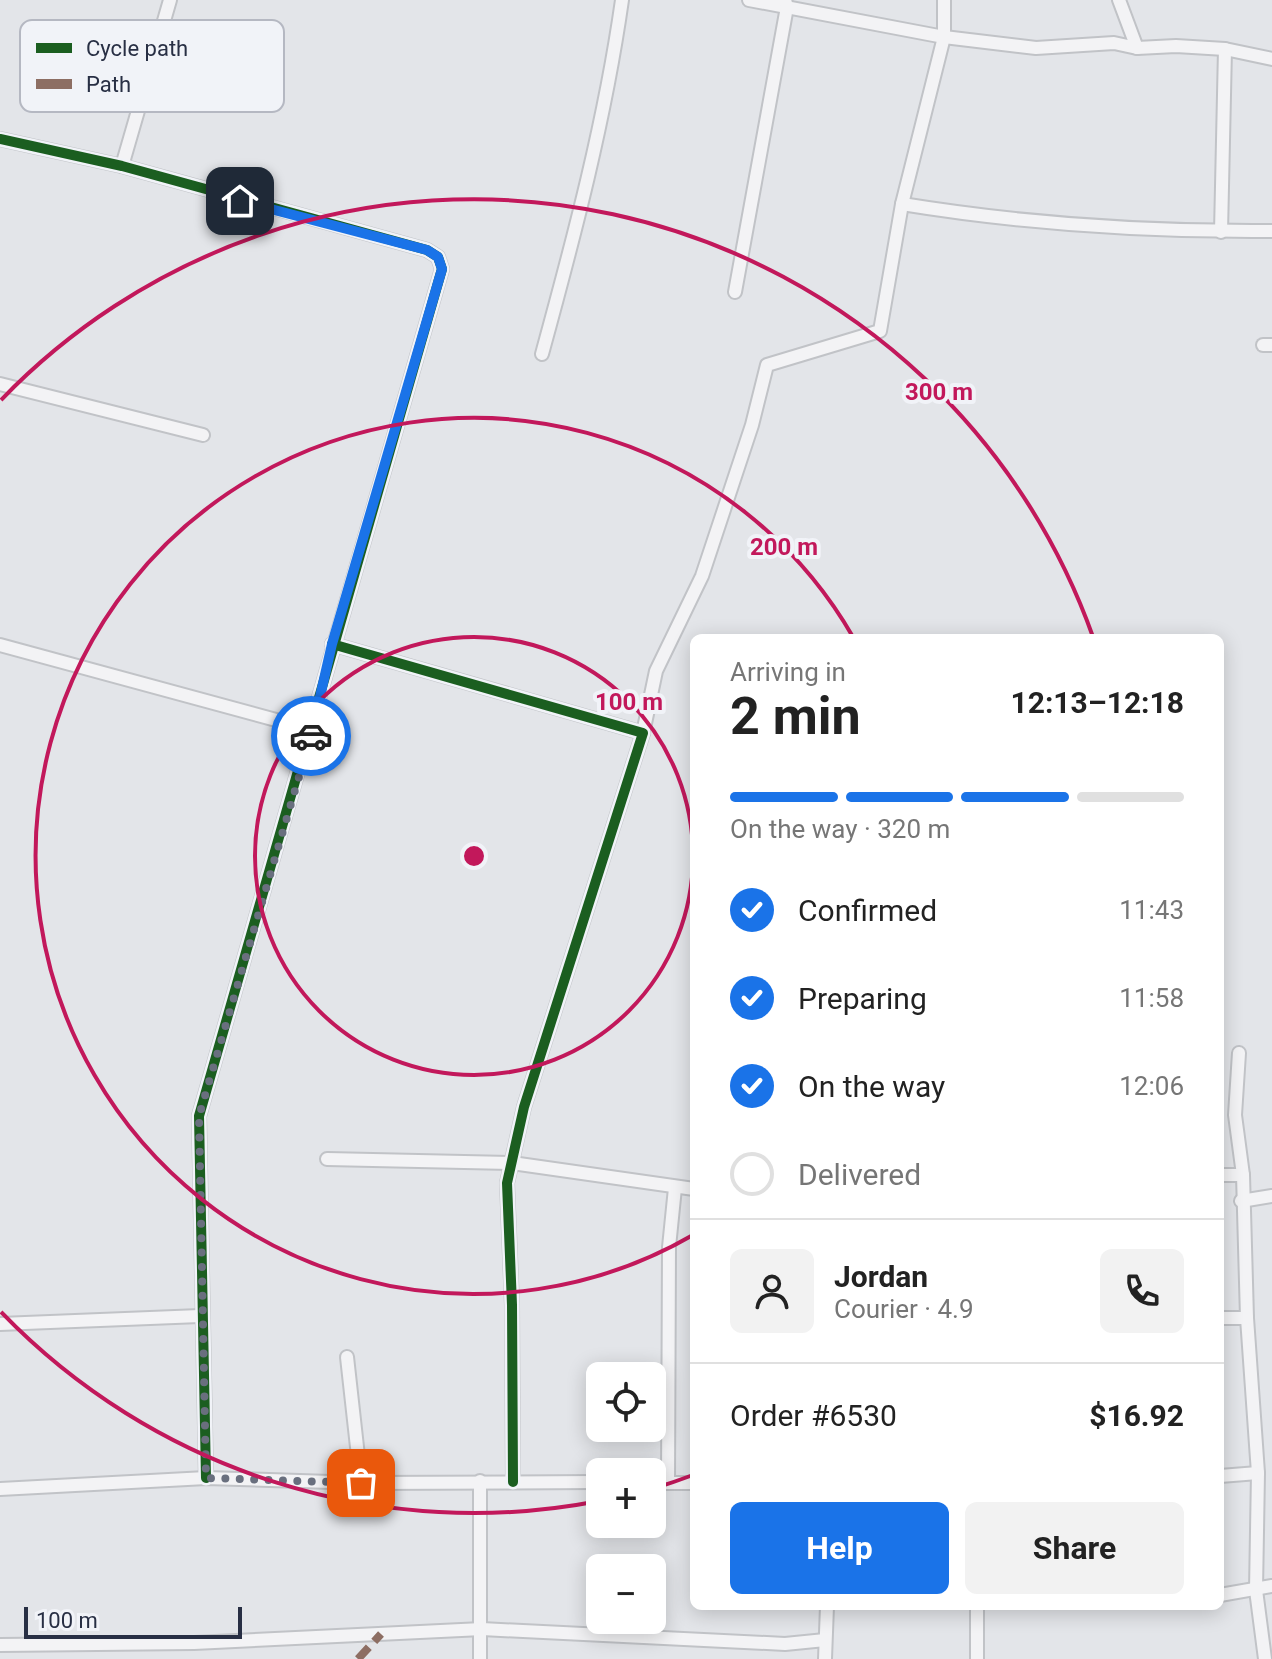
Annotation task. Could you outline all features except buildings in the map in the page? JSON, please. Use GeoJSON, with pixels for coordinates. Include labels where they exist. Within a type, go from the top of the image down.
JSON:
{"type":"FeatureCollection","features":[{"type":"Feature","properties":{"kind":"street"},"geometry":{"type":"LineString","coordinates":[[164,20],[170,0]]}},
{"type":"Feature","properties":{"kind":"street"},"geometry":{"type":"LineString","coordinates":[[542,354],[584,199],[612,70],[622,0]]}},
{"type":"Feature","properties":{"kind":"street"},"geometry":{"type":"LineString","coordinates":[[749,0],[786,4],[944,37],[1036,48],[1114,43],[1137,48],[1225,49],[1272,59]]}},
{"type":"Feature","properties":{"kind":"street"},"geometry":{"type":"LineString","coordinates":[[513,1482],[512,1305],[507,1183],[524,1107],[643,733],[656,671],[702,576],[752,425],[767,365],[880,331],[902,204],[944,37],[944,0]]}},
{"type":"Feature","properties":{"kind":"street"},"geometry":{"type":"LineString","coordinates":[[1119,0],[1137,48]]}},
{"type":"Feature","properties":{"kind":"street"},"geometry":{"type":"LineString","coordinates":[[735,292],[786,4]]}},
{"type":"Feature","properties":{"kind":"street"},"geometry":{"type":"LineString","coordinates":[[1221,232],[1225,49]]}},
{"type":"Feature","properties":{"kind":"street"},"geometry":{"type":"LineString","coordinates":[[122,166],[138,112]]}},
{"type":"Feature","properties":{"kind":"street"},"geometry":{"type":"LineString","coordinates":[[0,139],[122,166],[427,250],[438,257],[442,269],[332,644],[313,730],[199,1116],[200,1316],[206,1478]]}},
{"type":"Feature","properties":{"kind":"street"},"geometry":{"type":"LineString","coordinates":[[902,204],[1005,220],[1221,232],[1272,231]]}},
{"type":"Feature","properties":{"kind":"street"},"geometry":{"type":"LineString","coordinates":[[0,384],[203,435]]}},
{"type":"Feature","properties":{"kind":"street"},"geometry":{"type":"LineString","coordinates":[[332,644],[643,733]]}},
{"type":"Feature","properties":{"kind":"street"},"geometry":{"type":"LineString","coordinates":[[0,645],[313,730]]}},
{"type":"Feature","properties":{"kind":"street"},"geometry":{"type":"LineString","coordinates":[[1239,1053],[1235,1115],[1243,1175],[1241,1201],[1258,1473],[1256,1590],[1265,1659]]}},
{"type":"Feature","properties":{"kind":"street"},"geometry":{"type":"LineString","coordinates":[[1224,1118],[1235,1115]]}},
{"type":"Feature","properties":{"kind":"street"},"geometry":{"type":"LineString","coordinates":[[327,1159],[512,1163],[690,1189]]}},
{"type":"Feature","properties":{"kind":"street"},"geometry":{"type":"LineString","coordinates":[[1224,1175],[1243,1175]]}},
{"type":"Feature","properties":{"kind":"street"},"geometry":{"type":"LineString","coordinates":[[675,1188],[669,1247],[668,1483],[690,1483]]}},
{"type":"Feature","properties":{"kind":"street"},"geometry":{"type":"LineString","coordinates":[[1241,1201],[1272,1196]]}},
{"type":"Feature","properties":{"kind":"street"},"geometry":{"type":"LineString","coordinates":[[0,1324],[109,1317],[200,1316]]}},
{"type":"Feature","properties":{"kind":"street"},"geometry":{"type":"LineString","coordinates":[[1224,1318],[1247,1318]]}},
{"type":"Feature","properties":{"kind":"street"},"geometry":{"type":"LineString","coordinates":[[347,1357],[361,1483]]}},
{"type":"Feature","properties":{"kind":"street"},"geometry":{"type":"LineString","coordinates":[[1224,1476],[1258,1473]]}},
{"type":"Feature","properties":{"kind":"street"},"geometry":{"type":"LineString","coordinates":[[0,1489],[206,1478],[361,1483],[586,1482]]}},
{"type":"Feature","properties":{"kind":"street"},"geometry":{"type":"LineString","coordinates":[[480,1481],[480,1659]]}},
{"type":"Feature","properties":{"kind":"street"},"geometry":{"type":"LineString","coordinates":[[1224,1594],[1272,1586]]}},
{"type":"Feature","properties":{"kind":"street"},"geometry":{"type":"LineString","coordinates":[[825,1659],[827,1610]]}},
{"type":"Feature","properties":{"kind":"street"},"geometry":{"type":"LineString","coordinates":[[977,1610],[977,1659]]}},
{"type":"Feature","properties":{"kind":"street"},"geometry":{"type":"LineString","coordinates":[[0,1645],[194,1643],[482,1629],[785,1644],[825,1640]]}},
{"type":"Feature","properties":{"kind":"marked path"},"geometry":{"type":"LineString","coordinates":[[358,1659],[381,1634]]}},
{"type":"Feature","properties":{"kind":"cycle path"},"geometry":{"type":"LineString","coordinates":[[0,139],[122,166],[427,250],[438,257],[442,269],[199,1116],[206,1478]]}},
{"type":"Feature","properties":{"kind":"cycle path"},"geometry":{"type":"LineString","coordinates":[[332,644],[643,733],[524,1107],[507,1183],[512,1305],[513,1482]]}},
{"type":"Feature","properties":{"kind":"way so far"},"geometry":{"type":"LineString","coordinates":[[311,736],[199,1116],[202,1179],[200,1296],[206,1478],[361,1483]]}},
{"type":"Feature","properties":{"kind":"route"},"geometry":{"type":"LineString","coordinates":[[240,201],[427,250],[438,257],[442,269],[332,644],[311,736]]}}]}
